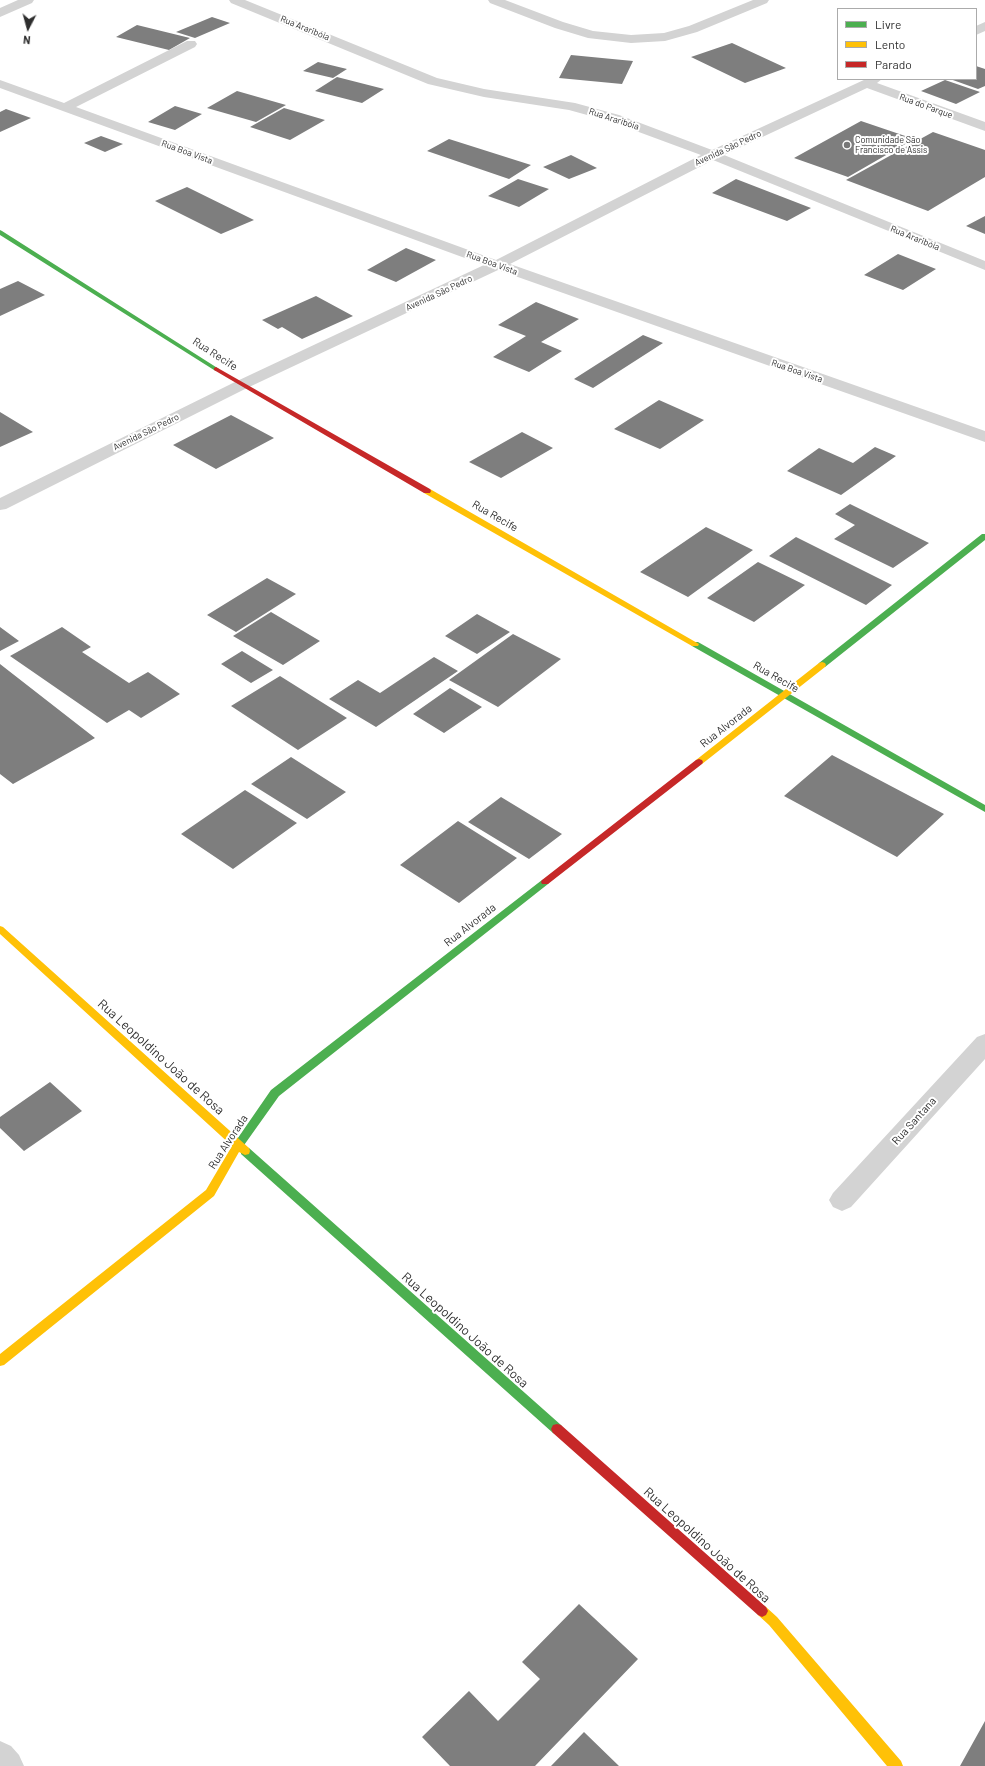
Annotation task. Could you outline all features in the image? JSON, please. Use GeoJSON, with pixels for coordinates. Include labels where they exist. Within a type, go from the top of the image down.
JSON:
{"type":"FeatureCollection","features":[{"type":"Feature","properties":{"kind":"street"},"geometry":{"type":"LineString","coordinates":[[0,13],[28,0]]}},
{"type":"Feature","properties":{"kind":"street","name":"Rua Araribóia"},"geometry":{"type":"LineString","coordinates":[[235,0],[433,81],[484,93],[570,106],[614,118],[712,155],[985,266]]}},
{"type":"Feature","properties":{"kind":"street"},"geometry":{"type":"LineString","coordinates":[[494,0],[559,25],[592,35],[631,39],[665,36],[693,29],[763,0]]}},
{"type":"Feature","properties":{"kind":"street"},"geometry":{"type":"LineString","coordinates":[[64,108],[191,44]]}},
{"type":"Feature","properties":{"kind":"street","name":"Avenida São Pedro"},"geometry":{"type":"LineString","coordinates":[[0,505],[241,385],[497,266],[712,155],[872,81]]}},
{"type":"Feature","properties":{"kind":"street","name":"Rua do Parque"},"geometry":{"type":"LineString","coordinates":[[872,81],[985,127]]}},
{"type":"Feature","properties":{"kind":"street","name":"Rua Boa Vista"},"geometry":{"type":"LineString","coordinates":[[0,84],[497,266],[985,437]]}},
{"type":"Feature","properties":{"kind":"street","name":"Rua Recife"},"geometry":{"type":"LineString","coordinates":[[0,232],[241,385],[985,809]]}},
{"type":"Feature","properties":{"kind":"street","name":"Rua Alvorada"},"geometry":{"type":"LineString","coordinates":[[0,1361],[210,1193],[238,1145],[275,1093],[785,695],[985,536]]}},
{"type":"Feature","properties":{"kind":"street","name":"Rua Leopoldino João de Rosa"},"geometry":{"type":"LineString","coordinates":[[0,929],[238,1145],[772,1621],[896,1766]]}},
{"type":"Feature","properties":{"kind":"street","name":"Rua Santana"},"geometry":{"type":"LineString","coordinates":[[842,1200],[985,1042]]}},
{"type":"Feature","properties":{"kind":"street"},"geometry":{"type":"LineString","coordinates":[[0,1758],[8,1766]]}},
{"type":"Feature","properties":{"kind":"building"},"geometry":{"type":"Polygon","coordinates":[[[212,17],[230,23],[195,38],[176,32],[212,17]]]}},
{"type":"Feature","properties":{"kind":"building"},"geometry":{"type":"Polygon","coordinates":[[[137,25],[190,38],[169,50],[116,37],[137,25]]]}},
{"type":"Feature","properties":{"kind":"building"},"geometry":{"type":"Polygon","coordinates":[[[732,43],[786,68],[745,83],[691,57],[732,43]]]}},
{"type":"Feature","properties":{"kind":"building"},"geometry":{"type":"Polygon","coordinates":[[[571,55],[633,61],[622,84],[559,78],[571,55]]]}},
{"type":"Feature","properties":{"kind":"building"},"geometry":{"type":"Polygon","coordinates":[[[318,62],[347,69],[333,78],[303,71],[318,62]]]}},
{"type":"Feature","properties":{"kind":"building"},"geometry":{"type":"Polygon","coordinates":[[[977,66],[985,69],[985,86],[978,89],[953,80],[977,80],[977,66]]]}},
{"type":"Feature","properties":{"kind":"building"},"geometry":{"type":"Polygon","coordinates":[[[337,77],[384,89],[362,103],[315,91],[337,77]]]}},
{"type":"Feature","properties":{"kind":"building"},"geometry":{"type":"Polygon","coordinates":[[[945,80],[980,92],[956,104],[921,91],[945,80]]]}},
{"type":"Feature","properties":{"kind":"building"},"geometry":{"type":"Polygon","coordinates":[[[237,91],[286,105],[256,122],[207,108],[237,91]]]}},
{"type":"Feature","properties":{"kind":"building"},"geometry":{"type":"Polygon","coordinates":[[[175,106],[202,114],[175,130],[148,122],[175,106]]]}},
{"type":"Feature","properties":{"kind":"building"},"geometry":{"type":"Polygon","coordinates":[[[284,108],[325,120],[290,140],[250,127],[284,108]]]}},
{"type":"Feature","properties":{"kind":"building"},"geometry":{"type":"Polygon","coordinates":[[[6,109],[31,118],[0,132],[0,112],[6,109]]]}},
{"type":"Feature","properties":{"kind":"building"},"geometry":{"type":"Polygon","coordinates":[[[861,121],[914,139],[848,177],[794,158],[861,121]]]}},
{"type":"Feature","properties":{"kind":"building"},"geometry":{"type":"Polygon","coordinates":[[[933,132],[985,150],[985,177],[928,211],[846,180],[933,132]]]}},
{"type":"Feature","properties":{"kind":"building"},"geometry":{"type":"Polygon","coordinates":[[[101,136],[123,144],[105,152],[84,143],[101,136]]]}},
{"type":"Feature","properties":{"kind":"building"},"geometry":{"type":"Polygon","coordinates":[[[449,139],[531,165],[509,179],[427,151],[449,139]]]}},
{"type":"Feature","properties":{"kind":"building"},"geometry":{"type":"Polygon","coordinates":[[[571,155],[597,168],[569,179],[543,167],[571,155]]]}},
{"type":"Feature","properties":{"kind":"building"},"geometry":{"type":"Polygon","coordinates":[[[518,179],[549,189],[519,207],[488,196],[518,179]]]}},
{"type":"Feature","properties":{"kind":"building"},"geometry":{"type":"Polygon","coordinates":[[[736,179],[811,208],[787,221],[712,193],[736,179]]]}},
{"type":"Feature","properties":{"kind":"building"},"geometry":{"type":"Polygon","coordinates":[[[187,187],[254,220],[221,234],[155,201],[187,187]]]}},
{"type":"Feature","properties":{"kind":"building"},"geometry":{"type":"Polygon","coordinates":[[[985,216],[985,234],[966,226],[985,216]]]}},
{"type":"Feature","properties":{"kind":"building"},"geometry":{"type":"Polygon","coordinates":[[[406,248],[436,260],[396,282],[367,270],[406,248]]]}},
{"type":"Feature","properties":{"kind":"building"},"geometry":{"type":"Polygon","coordinates":[[[898,254],[936,269],[903,290],[864,275],[898,254]]]}},
{"type":"Feature","properties":{"kind":"building"},"geometry":{"type":"Polygon","coordinates":[[[18,281],[45,295],[0,316],[0,289],[18,281]]]}},
{"type":"Feature","properties":{"kind":"building"},"geometry":{"type":"Polygon","coordinates":[[[316,296],[353,316],[302,339],[282,327],[278,329],[262,320],[316,296]]]}},
{"type":"Feature","properties":{"kind":"building"},"geometry":{"type":"Polygon","coordinates":[[[536,302],[579,319],[541,342],[562,351],[529,372],[493,357],[526,336],[498,325],[536,302]]]}},
{"type":"Feature","properties":{"kind":"building"},"geometry":{"type":"Polygon","coordinates":[[[643,335],[663,343],[593,388],[574,379],[643,335]]]}},
{"type":"Feature","properties":{"kind":"building"},"geometry":{"type":"Polygon","coordinates":[[[659,400],[704,420],[660,449],[614,429],[659,400]]]}},
{"type":"Feature","properties":{"kind":"building"},"geometry":{"type":"Polygon","coordinates":[[[0,412],[33,432],[0,447],[0,412]]]}},
{"type":"Feature","properties":{"kind":"building"},"geometry":{"type":"Polygon","coordinates":[[[231,415],[274,438],[216,469],[173,445],[231,415]]]}},
{"type":"Feature","properties":{"kind":"building"},"geometry":{"type":"Polygon","coordinates":[[[522,432],[553,448],[501,478],[469,462],[522,432]]]}},
{"type":"Feature","properties":{"kind":"building"},"geometry":{"type":"Polygon","coordinates":[[[875,447],[896,456],[841,495],[787,471],[819,448],[853,463],[875,447]]]}},
{"type":"Feature","properties":{"kind":"building"},"geometry":{"type":"Polygon","coordinates":[[[850,504],[929,543],[893,568],[834,539],[855,525],[835,514],[850,504]]]}},
{"type":"Feature","properties":{"kind":"building"},"geometry":{"type":"Polygon","coordinates":[[[706,527],[753,550],[688,597],[640,572],[706,527]]]}},
{"type":"Feature","properties":{"kind":"building"},"geometry":{"type":"Polygon","coordinates":[[[796,537],[892,585],[866,605],[769,556],[796,537]]]}},
{"type":"Feature","properties":{"kind":"building"},"geometry":{"type":"Polygon","coordinates":[[[758,562],[805,585],[754,622],[707,598],[758,562]]]}},
{"type":"Feature","properties":{"kind":"building"},"geometry":{"type":"Polygon","coordinates":[[[267,578],[296,594],[236,632],[207,615],[267,578]]]}},
{"type":"Feature","properties":{"kind":"building"},"geometry":{"type":"Polygon","coordinates":[[[271,612],[320,641],[283,665],[233,636],[271,612]]]}},
{"type":"Feature","properties":{"kind":"building"},"geometry":{"type":"Polygon","coordinates":[[[477,614],[510,632],[477,654],[445,636],[477,614]]]}},
{"type":"Feature","properties":{"kind":"building"},"geometry":{"type":"Polygon","coordinates":[[[0,627],[19,641],[0,651],[0,627]]]}},
{"type":"Feature","properties":{"kind":"building"},"geometry":{"type":"Polygon","coordinates":[[[62,627],[91,647],[82,652],[129,683],[148,672],[180,694],[141,718],[129,710],[107,723],[10,656],[62,627]]]}},
{"type":"Feature","properties":{"kind":"building"},"geometry":{"type":"Polygon","coordinates":[[[513,634],[561,659],[498,707],[449,680],[513,634]]]}},
{"type":"Feature","properties":{"kind":"building"},"geometry":{"type":"Polygon","coordinates":[[[242,651],[273,670],[251,683],[221,664],[242,651]]]}},
{"type":"Feature","properties":{"kind":"building"},"geometry":{"type":"Polygon","coordinates":[[[434,657],[458,671],[376,727],[329,699],[358,680],[380,693],[434,657]]]}},
{"type":"Feature","properties":{"kind":"building"},"geometry":{"type":"Polygon","coordinates":[[[0,664],[95,738],[13,784],[0,774],[0,664]]]}},
{"type":"Feature","properties":{"kind":"building"},"geometry":{"type":"Polygon","coordinates":[[[280,676],[347,718],[298,750],[231,706],[280,676]]]}},
{"type":"Feature","properties":{"kind":"building"},"geometry":{"type":"Polygon","coordinates":[[[450,688],[482,707],[444,733],[413,714],[450,688]]]}},
{"type":"Feature","properties":{"kind":"building"},"geometry":{"type":"Polygon","coordinates":[[[832,755],[944,814],[897,857],[784,796],[832,755]]]}},
{"type":"Feature","properties":{"kind":"building"},"geometry":{"type":"Polygon","coordinates":[[[291,757],[346,792],[307,819],[251,784],[291,757]]]}},
{"type":"Feature","properties":{"kind":"building"},"geometry":{"type":"Polygon","coordinates":[[[245,790],[297,823],[233,869],[181,834],[245,790]]]}},
{"type":"Feature","properties":{"kind":"building"},"geometry":{"type":"Polygon","coordinates":[[[501,797],[562,834],[529,859],[468,822],[501,797]]]}},
{"type":"Feature","properties":{"kind":"building"},"geometry":{"type":"Polygon","coordinates":[[[458,821],[517,858],[459,903],[400,865],[458,821]]]}},
{"type":"Feature","properties":{"kind":"building"},"geometry":{"type":"Polygon","coordinates":[[[50,1082],[82,1111],[24,1151],[0,1128],[0,1117],[50,1082]]]}},
{"type":"Feature","properties":{"kind":"building"},"geometry":{"type":"Polygon","coordinates":[[[579,1604],[638,1659],[535,1766],[450,1766],[422,1737],[469,1691],[498,1721],[540,1679],[522,1662],[579,1604]]]}},
{"type":"Feature","properties":{"kind":"building"},"geometry":{"type":"Polygon","coordinates":[[[985,1721],[985,1766],[960,1766],[985,1721]]]}},
{"type":"Feature","properties":{"kind":"building"},"geometry":{"type":"Polygon","coordinates":[[[584,1732],[619,1766],[551,1766],[584,1732]]]}},
{"type":"Feature","properties":{"kind":"traffic: fast"},"geometry":{"type":"LineString","coordinates":[[0,232],[216,369]]}},
{"type":"Feature","properties":{"kind":"traffic: fast"},"geometry":{"type":"LineString","coordinates":[[822,665],[985,536]]}},
{"type":"Feature","properties":{"kind":"traffic: fast"},"geometry":{"type":"LineString","coordinates":[[695,644],[985,809]]}},
{"type":"Feature","properties":{"kind":"traffic: fast"},"geometry":{"type":"LineString","coordinates":[[236,1148],[275,1093],[545,882]]}},
{"type":"Feature","properties":{"kind":"traffic: fast"},"geometry":{"type":"LineString","coordinates":[[245,1151],[557,1429]]}},
{"type":"Feature","properties":{"kind":"traffic: slow"},"geometry":{"type":"LineString","coordinates":[[427,491],[695,644]]}},
{"type":"Feature","properties":{"kind":"traffic: slow"},"geometry":{"type":"LineString","coordinates":[[699,762],[822,665]]}},
{"type":"Feature","properties":{"kind":"traffic: slow"},"geometry":{"type":"LineString","coordinates":[[0,929],[245,1151]]}},
{"type":"Feature","properties":{"kind":"traffic: slow"},"geometry":{"type":"LineString","coordinates":[[0,1361],[210,1193],[236,1148]]}},
{"type":"Feature","properties":{"kind":"traffic: slow"},"geometry":{"type":"LineString","coordinates":[[762,1611],[773,1621],[896,1766]]}},
{"type":"Feature","properties":{"kind":"traffic: jam"},"geometry":{"type":"LineString","coordinates":[[216,369],[427,491]]}},
{"type":"Feature","properties":{"kind":"traffic: jam"},"geometry":{"type":"LineString","coordinates":[[545,882],[699,762]]}},
{"type":"Feature","properties":{"kind":"traffic: jam"},"geometry":{"type":"LineString","coordinates":[[557,1429],[762,1611]]}},
{"type":"Feature","properties":{"kind":"place","name":"Comunidade São Francisco de Assis"},"geometry":{"type":"Point","coordinates":[847,145]}}]}
